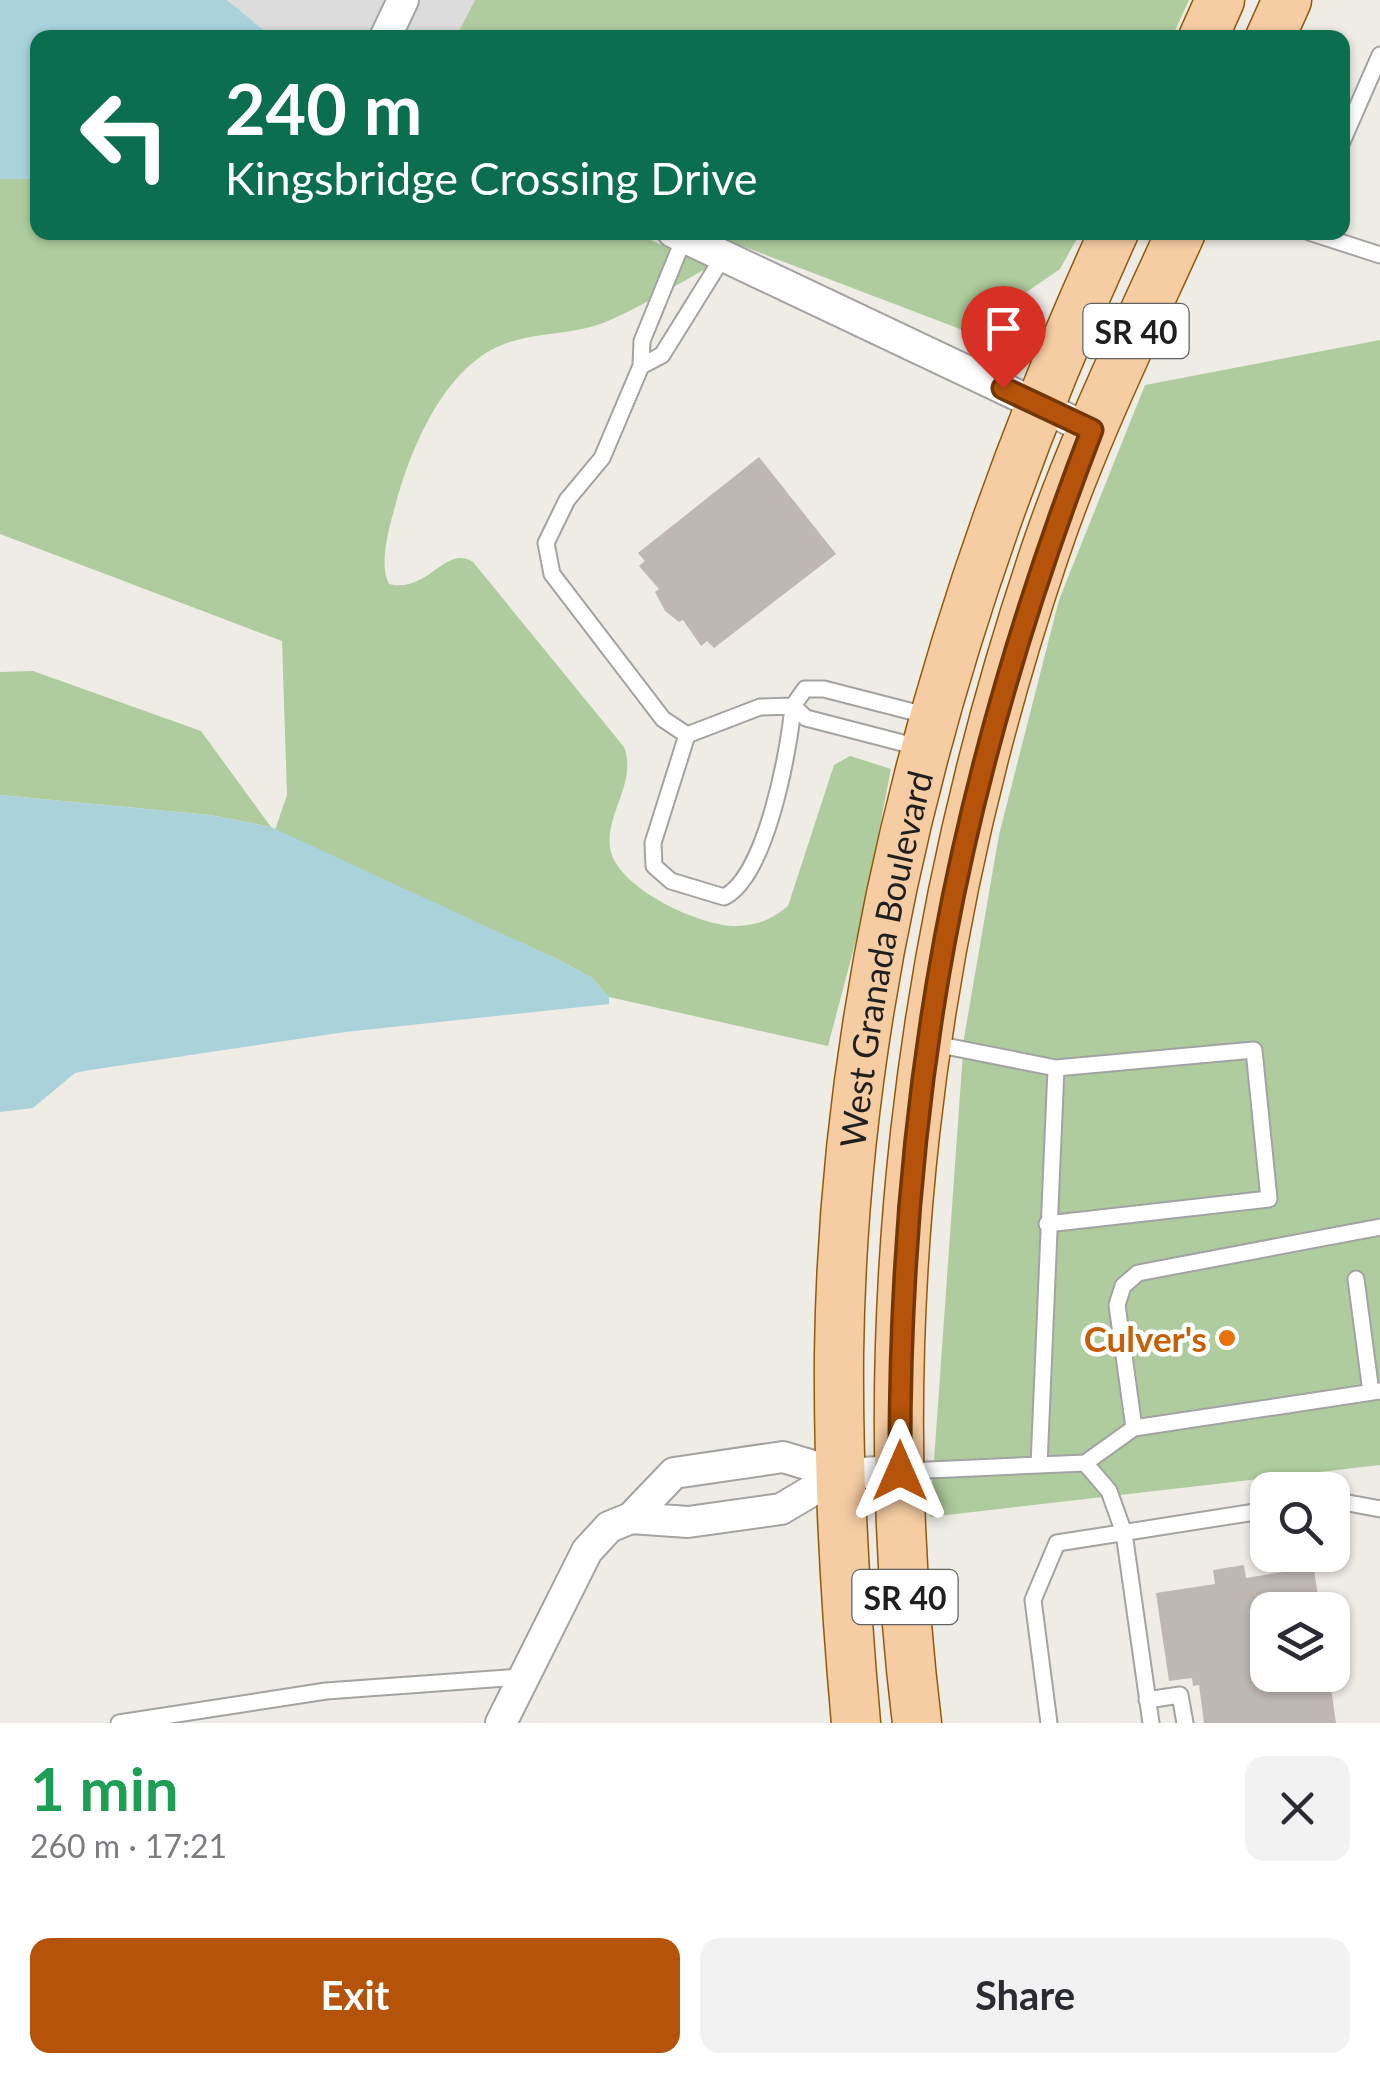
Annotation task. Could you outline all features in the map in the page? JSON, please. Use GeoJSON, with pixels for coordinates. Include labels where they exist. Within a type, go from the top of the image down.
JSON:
{"type":"FeatureCollection","features":[{"type":"Feature","properties":{"kind":"main road"},"geometry":{"type":"LineString","coordinates":[[1206,30],[1220,0]]}},
{"type":"Feature","properties":{"kind":"main road"},"geometry":{"type":"LineString","coordinates":[[1274,30],[1287,0]]}},
{"type":"Feature","properties":{"kind":"main road","name":"West Granada Boulevard"},"geometry":{"type":"LineString","coordinates":[[856,1723],[840,1474],[839,1350],[861,1077],[881,952],[930,733],[980,562],[1038,405],[1110,240]]}},
{"type":"Feature","properties":{"kind":"main road","name":"West Granada Boulevard"},"geometry":{"type":"LineString","coordinates":[[917,1723],[907,1642],[900,1471],[907,1217],[925,1042],[945,921],[1000,693],[1046,550],[1092,430],[1177,240]]}},
{"type":"Feature","properties":{"kind":"street"},"geometry":{"type":"LineString","coordinates":[[389,30],[402,0]]}},
{"type":"Feature","properties":{"kind":"street"},"geometry":{"type":"LineString","coordinates":[[689,240],[1092,430]]}},
{"type":"Feature","properties":{"kind":"street"},"geometry":{"type":"LineString","coordinates":[[632,1518],[674,1473],[783,1457],[840,1474],[900,1471]]}},
{"type":"Feature","properties":{"kind":"street"},"geometry":{"type":"LineString","coordinates":[[501,1723],[587,1550],[609,1527],[632,1518],[688,1522],[781,1509],[840,1474]]}},
{"type":"Feature","properties":{"kind":"lane"},"geometry":{"type":"LineString","coordinates":[[1350,124],[1380,55]]}},
{"type":"Feature","properties":{"kind":"lane"},"geometry":{"type":"LineString","coordinates":[[676,240],[642,341],[641,366],[602,458],[568,500],[546,543],[552,574],[663,719],[687,735]]}},
{"type":"Feature","properties":{"kind":"lane"},"geometry":{"type":"LineString","coordinates":[[1334,240],[1380,255]]}},
{"type":"Feature","properties":{"kind":"lane"},"geometry":{"type":"LineString","coordinates":[[641,366],[662,355],[723,256]]}},
{"type":"Feature","properties":{"kind":"lane"},"geometry":{"type":"LineString","coordinates":[[687,735],[654,842],[654,866],[671,882],[724,897],[738,890],[752,870],[790,742],[793,706],[805,689],[824,689],[890,710],[930,733]]}},
{"type":"Feature","properties":{"kind":"lane"},"geometry":{"type":"LineString","coordinates":[[687,735],[760,707],[793,706],[806,718],[930,733]]}},
{"type":"Feature","properties":{"kind":"lane"},"geometry":{"type":"LineString","coordinates":[[925,1042],[1056,1068],[1254,1050],[1269,1200],[1046,1224]]}},
{"type":"Feature","properties":{"kind":"lane"},"geometry":{"type":"LineString","coordinates":[[1038,1465],[1056,1068]]}},
{"type":"Feature","properties":{"kind":"lane"},"geometry":{"type":"LineString","coordinates":[[1134,1428],[1117,1304],[1122,1286],[1138,1273],[1380,1228]]}},
{"type":"Feature","properties":{"kind":"lane"},"geometry":{"type":"LineString","coordinates":[[900,1471],[1084,1463],[1134,1428],[1376,1392],[1356,1278]]}},
{"type":"Feature","properties":{"kind":"lane"},"geometry":{"type":"LineString","coordinates":[[1084,1463],[1109,1491],[1124,1532],[1151,1723]]}},
{"type":"Feature","properties":{"kind":"lane"},"geometry":{"type":"LineString","coordinates":[[1350,1503],[1380,1509]]}},
{"type":"Feature","properties":{"kind":"lane"},"geometry":{"type":"LineString","coordinates":[[1049,1723],[1033,1600],[1057,1544],[1250,1513]]}},
{"type":"Feature","properties":{"kind":"lane"},"geometry":{"type":"LineString","coordinates":[[119,1723],[326,1691],[521,1678]]}},
{"type":"Feature","properties":{"kind":"lane"},"geometry":{"type":"LineString","coordinates":[[1147,1700],[1180,1694],[1184,1723]]}},
{"type":"Feature","properties":{"kind":"shaded area"},"geometry":{"type":"Polygon","coordinates":[[[227,0],[475,0],[460,30],[263,30],[227,0]]]}},
{"type":"Feature","properties":{"kind":"green space"},"geometry":{"type":"Polygon","coordinates":[[[475,0],[1189,0],[1175,30],[460,30],[475,0]]]}},
{"type":"Feature","properties":{"kind":"green space"},"geometry":{"type":"Polygon","coordinates":[[[0,179],[30,179],[30,240],[651,240],[709,267],[595,326],[524,338],[497,347],[461,374],[432,414],[402,482],[388,533],[386,576],[389,584],[403,585],[454,559],[473,562],[624,747],[627,774],[610,839],[618,866],[646,893],[705,921],[739,926],[760,922],[788,906],[834,765],[850,756],[891,769],[862,917],[828,1046],[609,997],[592,978],[561,961],[275,830],[287,795],[282,641],[0,534],[0,179]]]}},
{"type":"Feature","properties":{"kind":"green space"},"geometry":{"type":"Polygon","coordinates":[[[726,240],[1076,240],[1060,269],[968,332],[726,240]]]}},
{"type":"Feature","properties":{"kind":"green space"},"geometry":{"type":"Polygon","coordinates":[[[1380,340],[1380,1465],[1319,1472],[1250,1472],[1250,1480],[930,1517],[964,1038],[999,835],[1059,600],[1145,385],[1380,340]]]}},
{"type":"Feature","properties":{"kind":"green space"},"geometry":{"type":"Polygon","coordinates":[[[33,671],[201,731],[271,827],[210,815],[0,795],[0,672],[33,671]]]}},
{"type":"Feature","properties":{"kind":"water"},"geometry":{"type":"Polygon","coordinates":[[[0,0],[227,0],[263,30],[30,30],[30,179],[0,179],[0,0]]]}},
{"type":"Feature","properties":{"kind":"water"},"geometry":{"type":"Polygon","coordinates":[[[0,795],[210,815],[271,827],[561,961],[592,978],[609,997],[609,1004],[345,1032],[90,1070],[75,1073],[33,1108],[0,1112],[0,795]]]}},
{"type":"Feature","properties":{"kind":"building"},"geometry":{"type":"Polygon","coordinates":[[[759,457],[836,554],[714,648],[707,641],[701,646],[683,620],[679,622],[665,611],[655,592],[659,589],[639,566],[645,561],[638,553],[759,457]]]}},
{"type":"Feature","properties":{"kind":"building"},"geometry":{"type":"Polygon","coordinates":[[[1244,1565],[1246,1578],[1314,1572],[1317,1592],[1250,1592],[1250,1692],[1331,1692],[1336,1723],[1204,1723],[1199,1685],[1193,1686],[1192,1678],[1169,1681],[1156,1593],[1215,1584],[1213,1570],[1244,1565]]]}},
{"type":"Feature","properties":{"kind":"place","name":"Culver's"},"geometry":{"type":"Point","coordinates":[1227,1338]}},
{"type":"Feature","properties":{"kind":"route"},"geometry":{"type":"LineString","coordinates":[[900,1471],[900,1356],[907,1217],[921,1068],[942,940],[970,805],[1000,693],[1046,550],[1092,430],[1003,388]]}}]}
